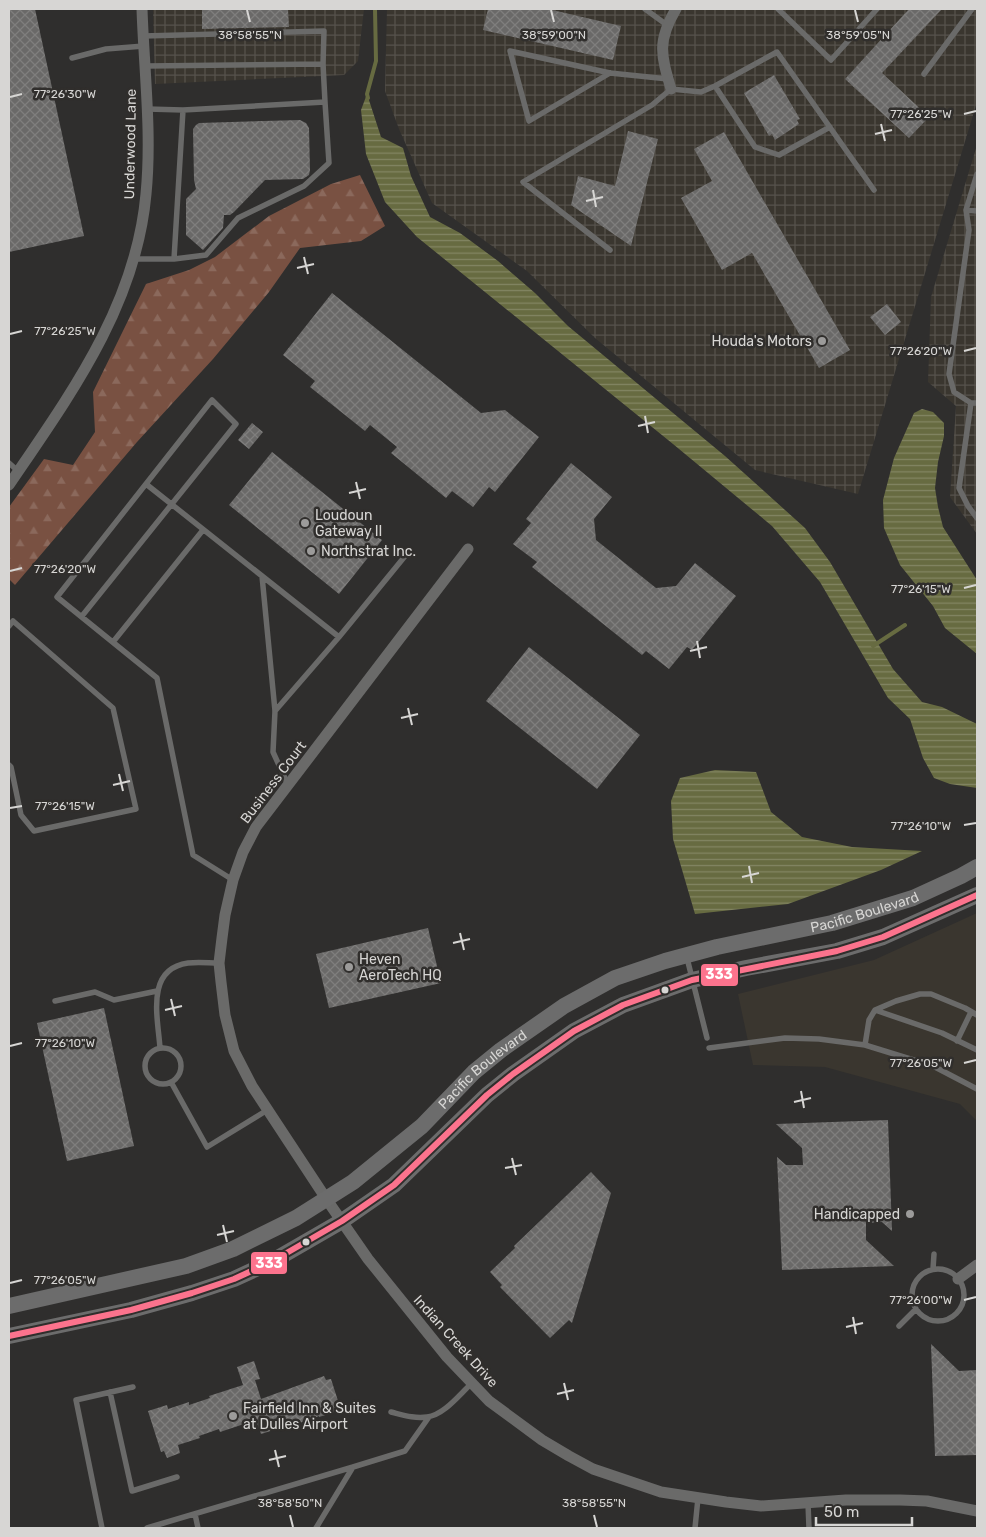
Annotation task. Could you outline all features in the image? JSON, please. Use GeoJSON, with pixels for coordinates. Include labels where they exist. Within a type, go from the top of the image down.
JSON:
{"type":"FeatureCollection","features":[{"type":"Feature","properties":{"kind":"main road","name":"Pacific Boulevard"},"geometry":{"type":"LineString","coordinates":[[9,1306],[186,1266],[233,1249],[269,1233],[327,1200],[353,1182],[422,1126],[474,1072],[531,1028],[564,1006],[615,978],[686,955],[832,923],[913,898],[977,867]]}},
{"type":"Feature","properties":{"kind":"main road","name":"Pacific Boulevard"},"geometry":{"type":"LineString","coordinates":[[9,1336],[131,1310],[192,1293],[234,1279],[271,1262],[342,1221],[394,1185],[487,1095],[542,1052],[574,1031],[623,1005],[692,980],[837,951],[882,937],[977,895]]}},
{"type":"Feature","properties":{"kind":"street","name":"Underwood Lane"},"geometry":{"type":"LineString","coordinates":[[9,485],[88,364],[115,313],[135,259],[142,227],[146,194],[147,109],[142,9]]}},
{"type":"Feature","properties":{"kind":"street"},"geometry":{"type":"LineString","coordinates":[[670,84],[662,54],[663,41],[666,25],[676,9]]}},
{"type":"Feature","properties":{"kind":"street","name":"Business Court"},"geometry":{"type":"LineString","coordinates":[[327,1200],[269,1109],[252,1086],[234,1051],[225,1015],[219,964],[225,915],[233,880],[243,852],[256,827],[468,549]]}},
{"type":"Feature","properties":{"kind":"street","name":"Indian Creek Drive"},"geometry":{"type":"LineString","coordinates":[[327,1200],[368,1259],[399,1299],[472,1384],[518,1423],[579,1462],[661,1492],[761,1506],[846,1500],[900,1500],[927,1501],[977,1512]]}},
{"type":"Feature","properties":{"kind":"street"},"geometry":{"type":"LineString","coordinates":[[958,1279],[977,1266]]}},
{"type":"Feature","properties":{"kind":"lane"},"geometry":{"type":"LineString","coordinates":[[645,9],[666,25]]}},
{"type":"Feature","properties":{"kind":"lane"},"geometry":{"type":"LineString","coordinates":[[778,9],[831,60],[878,9]]}},
{"type":"Feature","properties":{"kind":"lane"},"geometry":{"type":"LineString","coordinates":[[924,74],[972,9]]}},
{"type":"Feature","properties":{"kind":"lane"},"geometry":{"type":"LineString","coordinates":[[72,58],[144,41],[324,31],[325,102],[330,163],[304,186],[238,218],[206,255],[174,259],[135,259]]}},
{"type":"Feature","properties":{"kind":"lane"},"geometry":{"type":"LineString","coordinates":[[610,74],[529,121],[510,51],[701,92],[777,52],[874,190]]}},
{"type":"Feature","properties":{"kind":"lane"},"geometry":{"type":"LineString","coordinates":[[146,66],[324,64]]}},
{"type":"Feature","properties":{"kind":"lane"},"geometry":{"type":"LineString","coordinates":[[610,250],[523,182],[652,105],[670,84]]}},
{"type":"Feature","properties":{"kind":"lane"},"geometry":{"type":"LineString","coordinates":[[715,86],[755,147],[779,155],[830,127]]}},
{"type":"Feature","properties":{"kind":"lane"},"geometry":{"type":"LineString","coordinates":[[147,109],[183,110],[325,102]]}},
{"type":"Feature","properties":{"kind":"lane"},"geometry":{"type":"LineString","coordinates":[[174,259],[183,110]]}},
{"type":"Feature","properties":{"kind":"lane"},"geometry":{"type":"LineString","coordinates":[[977,174],[966,210],[969,230],[949,374],[954,392],[974,403],[959,488],[968,506],[977,518]]}},
{"type":"Feature","properties":{"kind":"lane"},"geometry":{"type":"LineString","coordinates":[[966,210],[977,211]]}},
{"type":"Feature","properties":{"kind":"lane"},"geometry":{"type":"LineString","coordinates":[[82,616],[236,424],[212,400],[57,597],[157,678],[193,856],[233,880]]}},
{"type":"Feature","properties":{"kind":"lane"},"geometry":{"type":"LineString","coordinates":[[9,463],[18,471]]}},
{"type":"Feature","properties":{"kind":"lane"},"geometry":{"type":"LineString","coordinates":[[146,484],[339,638]]}},
{"type":"Feature","properties":{"kind":"lane"},"geometry":{"type":"LineString","coordinates":[[113,642],[203,530]]}},
{"type":"Feature","properties":{"kind":"lane"},"geometry":{"type":"LineString","coordinates":[[275,711],[339,638],[410,550]]}},
{"type":"Feature","properties":{"kind":"lane"},"geometry":{"type":"LineString","coordinates":[[262,576],[275,711],[273,752],[288,785]]}},
{"type":"Feature","properties":{"kind":"lane"},"geometry":{"type":"LineString","coordinates":[[9,626],[13,621],[113,708],[136,810],[34,831],[21,814],[9,765]]}},
{"type":"Feature","properties":{"kind":"lane"},"geometry":{"type":"LineString","coordinates":[[686,955],[707,1038]]}},
{"type":"Feature","properties":{"kind":"lane"},"geometry":{"type":"LineString","coordinates":[[160,1048],[156,992],[161,980],[168,971],[178,966],[189,963],[219,964]]}},
{"type":"Feature","properties":{"kind":"lane"},"geometry":{"type":"LineString","coordinates":[[55,1001],[95,992],[114,1000],[156,992]]}},
{"type":"Feature","properties":{"kind":"lane"},"geometry":{"type":"LineString","coordinates":[[865,1045],[869,1020],[875,1010],[896,1000],[920,994],[931,994],[977,1015]]}},
{"type":"Feature","properties":{"kind":"lane"},"geometry":{"type":"LineString","coordinates":[[875,1010],[942,1033],[977,1050]]}},
{"type":"Feature","properties":{"kind":"lane"},"geometry":{"type":"LineString","coordinates":[[957,1040],[971,1012]]}},
{"type":"Feature","properties":{"kind":"lane"},"geometry":{"type":"LineString","coordinates":[[709,1048],[785,1038],[819,1039],[865,1045],[933,1066],[977,1089]]}},
{"type":"Feature","properties":{"kind":"lane"},"geometry":{"type":"LineString","coordinates":[[160,1048],[169,1049],[174,1052],[181,1063],[179,1074],[171,1082],[161,1084],[153,1082],[145,1070],[145,1060],[149,1054],[160,1048]]}},
{"type":"Feature","properties":{"kind":"lane"},"geometry":{"type":"LineString","coordinates":[[171,1082],[207,1147],[269,1109]]}},
{"type":"Feature","properties":{"kind":"lane"},"geometry":{"type":"LineString","coordinates":[[933,1269],[934,1254]]}},
{"type":"Feature","properties":{"kind":"lane"},"geometry":{"type":"LineString","coordinates":[[940,1268],[951,1271],[958,1279],[963,1287],[964,1298],[960,1310],[953,1316],[943,1321],[932,1320],[924,1317],[916,1310],[912,1301],[911,1291],[920,1274],[928,1270],[940,1268]]}},
{"type":"Feature","properties":{"kind":"lane"},"geometry":{"type":"LineString","coordinates":[[899,1326],[916,1310]]}},
{"type":"Feature","properties":{"kind":"lane"},"geometry":{"type":"LineString","coordinates":[[147,1528],[405,1451],[429,1417],[442,1410],[472,1384]]}},
{"type":"Feature","properties":{"kind":"lane"},"geometry":{"type":"LineString","coordinates":[[102,1528],[76,1400],[134,1387]]}},
{"type":"Feature","properties":{"kind":"lane"},"geometry":{"type":"LineString","coordinates":[[110,1392],[132,1491],[177,1478]]}},
{"type":"Feature","properties":{"kind":"lane"},"geometry":{"type":"LineString","coordinates":[[392,1412],[415,1417],[429,1417]]}},
{"type":"Feature","properties":{"kind":"lane"},"geometry":{"type":"LineString","coordinates":[[316,1528],[352,1467]]}},
{"type":"Feature","properties":{"kind":"lane"},"geometry":{"type":"LineString","coordinates":[[695,1528],[698,1498]]}},
{"type":"Feature","properties":{"kind":"lane"},"geometry":{"type":"LineString","coordinates":[[808,1502],[809,1528]]}},
{"type":"Feature","properties":{"kind":"lane"},"geometry":{"type":"LineString","coordinates":[[195,1514],[198,1528]]}},
{"type":"Feature","properties":{"kind":"shaded area"},"geometry":{"type":"Polygon","coordinates":[[[153,9],[364,9],[358,61],[344,75],[155,84],[153,9]]]}},
{"type":"Feature","properties":{"kind":"shaded area"},"geometry":{"type":"Polygon","coordinates":[[[387,9],[977,9],[977,102],[858,494],[755,470],[595,338],[527,271],[432,203],[399,129],[385,91],[387,9]]]}},
{"type":"Feature","properties":{"kind":"shaded area"},"geometry":{"type":"Polygon","coordinates":[[[367,94],[381,137],[403,148],[411,176],[430,217],[460,233],[498,261],[535,293],[568,326],[725,456],[805,528],[830,562],[893,669],[922,702],[942,707],[977,724],[977,788],[950,784],[934,778],[923,758],[910,719],[888,698],[820,582],[772,526],[417,237],[385,202],[366,154],[361,110],[367,94]]]}},
{"type":"Feature","properties":{"kind":"shaded area"},"geometry":{"type":"Polygon","coordinates":[[[977,145],[977,534],[950,497],[956,406],[928,382],[931,297],[977,145]]]}},
{"type":"Feature","properties":{"kind":"shaded area"},"geometry":{"type":"Polygon","coordinates":[[[922,409],[933,412],[944,423],[944,436],[935,488],[943,527],[977,580],[977,654],[945,628],[933,606],[900,565],[884,528],[883,500],[894,458],[914,413],[922,409]]]}},
{"type":"Feature","properties":{"kind":"shaded area"},"geometry":{"type":"Polygon","coordinates":[[[715,770],[756,772],[771,812],[802,837],[852,847],[922,851],[881,870],[788,904],[695,914],[673,839],[671,801],[680,778],[715,770]]]}},
{"type":"Feature","properties":{"kind":"shaded area"},"geometry":{"type":"Polygon","coordinates":[[[977,913],[977,1121],[960,1104],[825,1067],[753,1065],[738,994],[874,960],[977,913]]]}},
{"type":"Feature","properties":{"kind":"green space"},"geometry":{"type":"Polygon","coordinates":[[[360,175],[385,226],[361,241],[300,248],[269,292],[213,359],[137,442],[15,585],[9,579],[9,507],[44,459],[73,465],[95,432],[93,392],[146,284],[189,270],[215,257],[269,216],[331,184],[360,175]]]}},
{"type":"Feature","properties":{"kind":"building"},"geometry":{"type":"Polygon","coordinates":[[[9,9],[35,9],[84,236],[9,252],[9,9]]]}},
{"type":"Feature","properties":{"kind":"building"},"geometry":{"type":"Polygon","coordinates":[[[202,9],[288,9],[289,27],[202,29],[202,9]]]}},
{"type":"Feature","properties":{"kind":"building"},"geometry":{"type":"Polygon","coordinates":[[[488,9],[548,9],[621,26],[613,60],[483,30],[488,9]]]}},
{"type":"Feature","properties":{"kind":"building"},"geometry":{"type":"Polygon","coordinates":[[[909,9],[942,9],[882,73],[929,117],[909,138],[845,79],[909,9]]]}},
{"type":"Feature","properties":{"kind":"building"},"geometry":{"type":"Polygon","coordinates":[[[774,75],[800,119],[797,120],[799,124],[775,140],[772,134],[769,136],[744,93],[774,75]]]}},
{"type":"Feature","properties":{"kind":"building"},"geometry":{"type":"Polygon","coordinates":[[[300,120],[306,123],[309,128],[309,175],[303,179],[265,180],[234,212],[230,215],[224,215],[223,228],[203,250],[186,235],[186,199],[196,189],[194,180],[193,129],[199,123],[300,120]]]}},
{"type":"Feature","properties":{"kind":"building"},"geometry":{"type":"Polygon","coordinates":[[[628,131],[658,139],[631,246],[571,205],[578,176],[615,186],[628,131]]]}},
{"type":"Feature","properties":{"kind":"building"},"geometry":{"type":"Polygon","coordinates":[[[724,132],[850,350],[819,368],[752,253],[722,270],[681,198],[712,181],[694,149],[724,132]]]}},
{"type":"Feature","properties":{"kind":"building"},"geometry":{"type":"Polygon","coordinates":[[[332,293],[481,413],[505,410],[539,437],[495,492],[489,487],[473,507],[452,491],[446,498],[391,453],[397,447],[370,425],[365,431],[310,387],[315,381],[283,355],[332,293]]]}},
{"type":"Feature","properties":{"kind":"building"},"geometry":{"type":"Polygon","coordinates":[[[887,304],[901,322],[885,335],[870,317],[887,304]]]}},
{"type":"Feature","properties":{"kind":"building"},"geometry":{"type":"Polygon","coordinates":[[[252,423],[263,432],[249,449],[238,440],[252,423]]]}},
{"type":"Feature","properties":{"kind":"building","name":"Loudoun Gateway II"},"geometry":{"type":"Polygon","coordinates":[[[272,452],[382,540],[339,594],[229,505],[272,452]]]}},
{"type":"Feature","properties":{"kind":"building"},"geometry":{"type":"Polygon","coordinates":[[[571,463],[612,497],[594,519],[596,540],[656,588],[676,586],[695,563],[736,596],[692,650],[687,647],[669,669],[646,651],[642,655],[532,567],[537,562],[513,544],[531,523],[526,519],[571,463]]]}},
{"type":"Feature","properties":{"kind":"building"},"geometry":{"type":"Polygon","coordinates":[[[529,647],[640,735],[597,789],[486,701],[529,647]]]}},
{"type":"Feature","properties":{"kind":"building"},"geometry":{"type":"Polygon","coordinates":[[[428,928],[441,983],[329,1008],[316,954],[428,928]]]}},
{"type":"Feature","properties":{"kind":"building"},"geometry":{"type":"Polygon","coordinates":[[[104,1008],[134,1146],[67,1161],[37,1023],[104,1008]]]}},
{"type":"Feature","properties":{"kind":"building"},"geometry":{"type":"Polygon","coordinates":[[[888,1120],[892,1231],[882,1222],[866,1223],[866,1240],[894,1266],[782,1270],[777,1157],[786,1165],[803,1165],[802,1148],[776,1124],[888,1120]]]}},
{"type":"Feature","properties":{"kind":"building"},"geometry":{"type":"Polygon","coordinates":[[[591,1172],[611,1193],[572,1323],[569,1320],[550,1338],[500,1287],[502,1285],[490,1272],[515,1248],[514,1246],[591,1172]]]}},
{"type":"Feature","properties":{"kind":"building"},"geometry":{"type":"Polygon","coordinates":[[[931,1344],[959,1371],[977,1370],[977,1455],[935,1456],[931,1344]]]}},
{"type":"Feature","properties":{"kind":"building","name":"Fairfield Inn & Suites at Dulles Airport"},"geometry":{"type":"Polygon","coordinates":[[[254,1361],[260,1379],[255,1380],[261,1399],[324,1376],[326,1380],[331,1379],[340,1407],[334,1409],[335,1412],[261,1434],[256,1420],[220,1432],[219,1429],[178,1445],[180,1453],[167,1458],[164,1451],[161,1452],[148,1411],[167,1405],[168,1409],[189,1402],[189,1405],[243,1385],[237,1367],[254,1361]]]}},
{"type":"Feature","properties":{"kind":"waterway"},"geometry":{"type":"LineString","coordinates":[[368,98],[367,94],[376,61],[375,9]]}},
{"type":"Feature","properties":{"kind":"waterway"},"geometry":{"type":"LineString","coordinates":[[873,646],[905,625]]}},
{"type":"Feature","properties":{"kind":"transit line","name":"333"},"geometry":{"type":"LineString","coordinates":[[9,1336],[131,1310],[192,1293],[234,1279],[271,1262],[342,1221],[394,1185],[487,1095],[513,1074],[574,1031],[623,1005],[692,980],[837,951],[883,937],[977,895]]}},
{"type":"Feature","properties":{"kind":"place","name":"Houda's Motors"},"geometry":{"type":"Point","coordinates":[822,341]}},
{"type":"Feature","properties":{"kind":"place","name":"Loudoun Gateway II"},"geometry":{"type":"Point","coordinates":[305,523]}},
{"type":"Feature","properties":{"kind":"place","name":"Northstrat Inc."},"geometry":{"type":"Point","coordinates":[311,551]}},
{"type":"Feature","properties":{"kind":"place","name":"Heven AeroTech HQ"},"geometry":{"type":"Point","coordinates":[349,967]}},
{"type":"Feature","properties":{"kind":"place","name":"Handicapped"},"geometry":{"type":"Point","coordinates":[910,1214]}},
{"type":"Feature","properties":{"kind":"place","name":"Fairfield Inn & Suites at Dulles Airport"},"geometry":{"type":"Point","coordinates":[233,1416]}}]}
